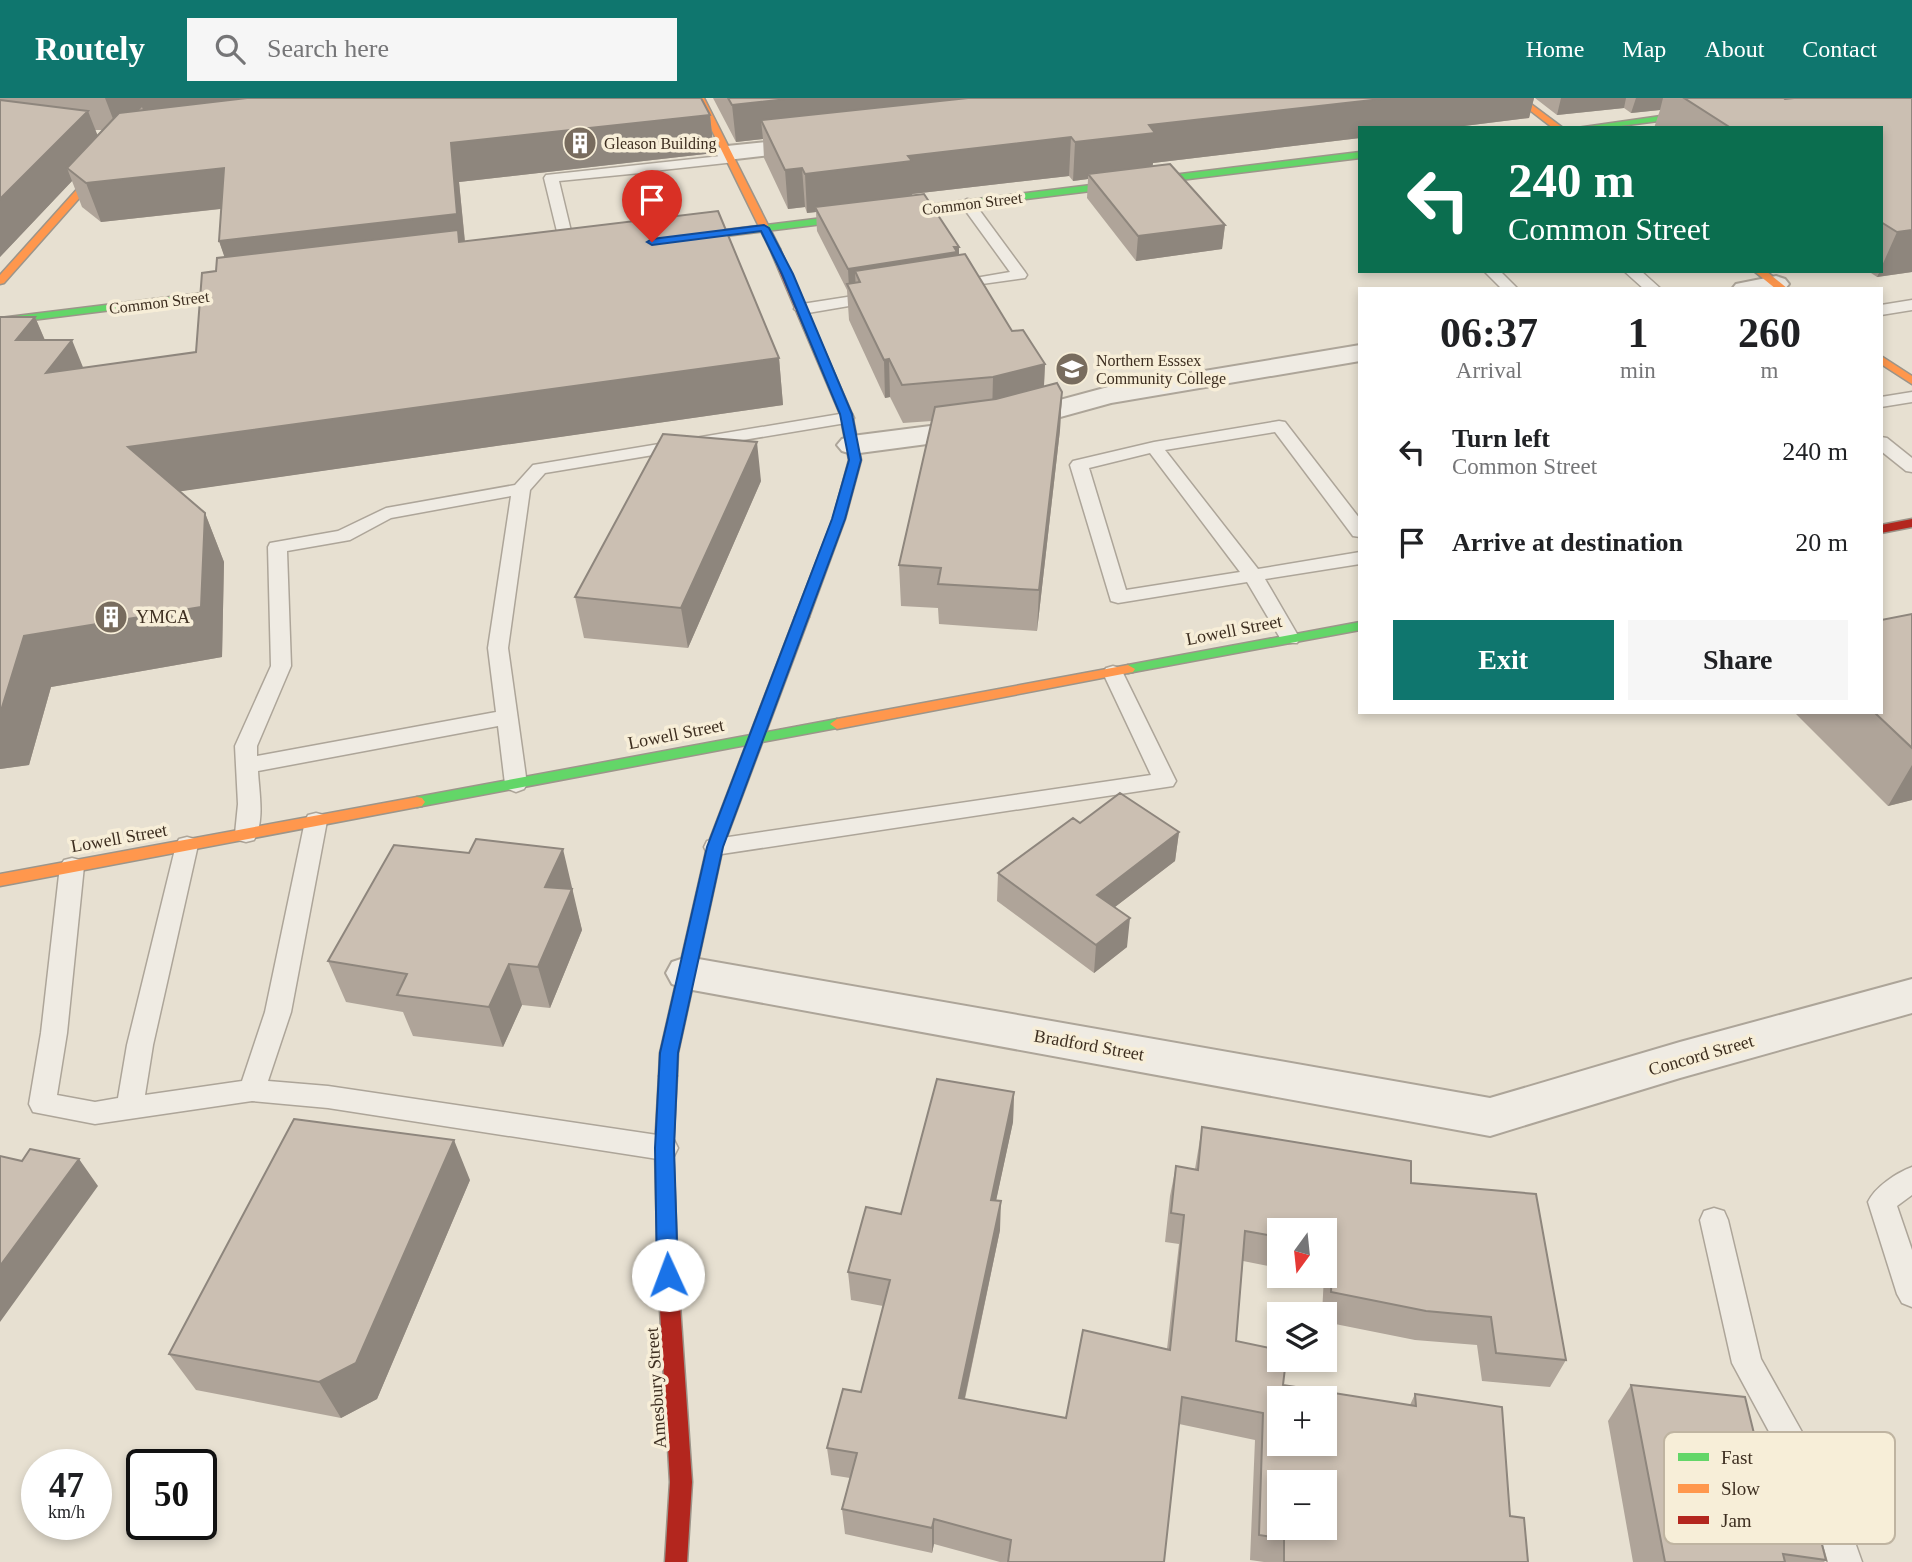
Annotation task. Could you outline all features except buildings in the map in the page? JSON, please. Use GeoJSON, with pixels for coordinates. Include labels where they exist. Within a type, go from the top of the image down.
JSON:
{"type":"FeatureCollection","features":[{"type":"Feature","properties":{"kind":"main road"},"geometry":{"type":"LineString","coordinates":[[0,282],[117,141],[164,98]]}},
{"type":"Feature","properties":{"kind":"main road","name":"Amesbury Street"},"geometry":{"type":"LineString","coordinates":[[676,1562],[681,1482],[668,1275],[664,1148],[669,1053],[715,847],[839,519],[855,460],[849,431],[802,309],[700,98]]}},
{"type":"Feature","properties":{"kind":"main road"},"geometry":{"type":"LineString","coordinates":[[1517,98],[1556,126]]}},
{"type":"Feature","properties":{"kind":"main road"},"geometry":{"type":"LineString","coordinates":[[1598,126],[1722,111]]}},
{"type":"Feature","properties":{"kind":"main road"},"geometry":{"type":"LineString","coordinates":[[117,141],[151,138]]}},
{"type":"Feature","properties":{"kind":"main road","name":"Common Street"},"geometry":{"type":"LineString","coordinates":[[652,242],[1358,155]]}},
{"type":"Feature","properties":{"kind":"main road","name":"Common Street"},"geometry":{"type":"LineString","coordinates":[[0,321],[264,289]]}},
{"type":"Feature","properties":{"kind":"main road"},"geometry":{"type":"LineString","coordinates":[[1883,360],[1912,381]]}},
{"type":"Feature","properties":{"kind":"main road"},"geometry":{"type":"LineString","coordinates":[[1883,529],[1912,523]]}},
{"type":"Feature","properties":{"kind":"main road","name":"Lowell Street"},"geometry":{"type":"LineString","coordinates":[[0,880],[1358,626]]}},
{"type":"Feature","properties":{"kind":"street"},"geometry":{"type":"LineString","coordinates":[[728,156],[839,141]]}},
{"type":"Feature","properties":{"kind":"street"},"geometry":{"type":"LineString","coordinates":[[1751,287],[1776,279]]}},
{"type":"Feature","properties":{"kind":"street"},"geometry":{"type":"LineString","coordinates":[[849,431],[995,426],[1108,396],[1358,353]]}},
{"type":"Feature","properties":{"kind":"street","name":"Bradford Street"},"geometry":{"type":"LineString","coordinates":[[687,973],[1490,1117]]}},
{"type":"Feature","properties":{"kind":"street","name":"Concord Street"},"geometry":{"type":"LineString","coordinates":[[1490,1117],[1680,1060],[1912,996]]}},
{"type":"Feature","properties":{"kind":"lane"},"geometry":{"type":"LineString","coordinates":[[569,252],[551,178],[728,156]]}},
{"type":"Feature","properties":{"kind":"lane"},"geometry":{"type":"LineString","coordinates":[[645,168],[669,240]]}},
{"type":"Feature","properties":{"kind":"lane"},"geometry":{"type":"LineString","coordinates":[[939,288],[1020,275],[967,203]]}},
{"type":"Feature","properties":{"kind":"lane"},"geometry":{"type":"LineString","coordinates":[[1493,273],[1509,287]]}},
{"type":"Feature","properties":{"kind":"lane"},"geometry":{"type":"LineString","coordinates":[[1634,273],[1651,287]]}},
{"type":"Feature","properties":{"kind":"lane"},"geometry":{"type":"LineString","coordinates":[[802,309],[898,294]]}},
{"type":"Feature","properties":{"kind":"lane"},"geometry":{"type":"LineString","coordinates":[[1883,310],[1912,305]]}},
{"type":"Feature","properties":{"kind":"lane"},"geometry":{"type":"LineString","coordinates":[[1883,402],[1912,397]]}},
{"type":"Feature","properties":{"kind":"lane"},"geometry":{"type":"LineString","coordinates":[[1358,529],[1279,426],[1154,447],[1079,465],[1118,597],[1358,558]]}},
{"type":"Feature","properties":{"kind":"lane"},"geometry":{"type":"LineString","coordinates":[[516,784],[498,648],[521,489],[539,469],[849,431]]}},
{"type":"Feature","properties":{"kind":"lane"},"geometry":{"type":"LineString","coordinates":[[1883,444],[1912,467]]}},
{"type":"Feature","properties":{"kind":"lane"},"geometry":{"type":"LineString","coordinates":[[1154,447],[1252,574],[1290,639]]}},
{"type":"Feature","properties":{"kind":"lane"},"geometry":{"type":"LineString","coordinates":[[246,834],[250,804],[246,746],[281,666],[277,547],[343,536],[386,513],[521,489]]}},
{"type":"Feature","properties":{"kind":"lane"},"geometry":{"type":"LineString","coordinates":[[715,847],[1165,781],[1113,673]]}},
{"type":"Feature","properties":{"kind":"lane"},"geometry":{"type":"LineString","coordinates":[[246,766],[507,717]]}},
{"type":"Feature","properties":{"kind":"lane"},"geometry":{"type":"LineString","coordinates":[[252,1090],[278,1012],[316,821]]}},
{"type":"Feature","properties":{"kind":"lane"},"geometry":{"type":"LineString","coordinates":[[130,1108],[140,1045],[187,845]]}},
{"type":"Feature","properties":{"kind":"lane"},"geometry":{"type":"LineString","coordinates":[[72,866],[54,1033],[43,1104],[95,1113],[252,1090],[328,1097],[664,1148]]}},
{"type":"Feature","properties":{"kind":"lane"},"geometry":{"type":"LineString","coordinates":[[1912,1179],[1882,1202],[1912,1294]]}},
{"type":"Feature","properties":{"kind":"lane"},"geometry":{"type":"LineString","coordinates":[[1714,1220],[1747,1363],[1785,1432]]}},
{"type":"Feature","properties":{"kind":"lane"},"geometry":{"type":"LineString","coordinates":[[1839,1544],[1845,1562]]}},
{"type":"Feature","properties":{"kind":"traffic: fast"},"geometry":{"type":"LineString","coordinates":[[1597,126],[1710,112]]}},
{"type":"Feature","properties":{"kind":"traffic: fast"},"geometry":{"type":"LineString","coordinates":[[676,239],[1358,155]]}},
{"type":"Feature","properties":{"kind":"traffic: fast"},"geometry":{"type":"LineString","coordinates":[[0,321],[252,290]]}},
{"type":"Feature","properties":{"kind":"traffic: fast"},"geometry":{"type":"LineString","coordinates":[[1128,669],[1358,626]]}},
{"type":"Feature","properties":{"kind":"traffic: fast"},"geometry":{"type":"LineString","coordinates":[[417,802],[837,724]]}},
{"type":"Feature","properties":{"kind":"traffic: slow"},"geometry":{"type":"LineString","coordinates":[[0,281],[164,98]]}},
{"type":"Feature","properties":{"kind":"traffic: slow"},"geometry":{"type":"LineString","coordinates":[[700,98],[775,249]]}},
{"type":"Feature","properties":{"kind":"traffic: slow"},"geometry":{"type":"LineString","coordinates":[[1518,98],[1556,126]]}},
{"type":"Feature","properties":{"kind":"traffic: slow"},"geometry":{"type":"LineString","coordinates":[[1762,273],[1780,287]]}},
{"type":"Feature","properties":{"kind":"traffic: slow"},"geometry":{"type":"LineString","coordinates":[[1883,360],[1912,381]]}},
{"type":"Feature","properties":{"kind":"traffic: slow"},"geometry":{"type":"LineString","coordinates":[[668,1076],[669,1053],[715,847],[802,617]]}},
{"type":"Feature","properties":{"kind":"traffic: slow"},"geometry":{"type":"LineString","coordinates":[[837,724],[1128,669]]}},
{"type":"Feature","properties":{"kind":"traffic: slow"},"geometry":{"type":"LineString","coordinates":[[0,880],[417,802]]}},
{"type":"Feature","properties":{"kind":"traffic: jam"},"geometry":{"type":"LineString","coordinates":[[775,249],[846,414],[855,460],[839,519],[802,617]]}},
{"type":"Feature","properties":{"kind":"traffic: jam"},"geometry":{"type":"LineString","coordinates":[[1883,529],[1912,523]]}},
{"type":"Feature","properties":{"kind":"traffic: jam"},"geometry":{"type":"LineString","coordinates":[[668,1076],[664,1148],[668,1275],[681,1482],[676,1562]]}},
{"type":"Feature","properties":{"kind":"place","name":"Gleason Building"},"geometry":{"type":"Point","coordinates":[580,143]}},
{"type":"Feature","properties":{"kind":"place","name":"Northern Esssex Community College"},"geometry":{"type":"Point","coordinates":[1072,369]}},
{"type":"Feature","properties":{"kind":"place","name":"YMCA"},"geometry":{"type":"Point","coordinates":[111,617]}},
{"type":"Feature","properties":{"kind":"route"},"geometry":{"type":"LineString","coordinates":[[652,242],[764,228],[788,274],[846,414],[855,460],[839,519],[715,847],[669,1053],[664,1148],[668,1275]]}}]}
